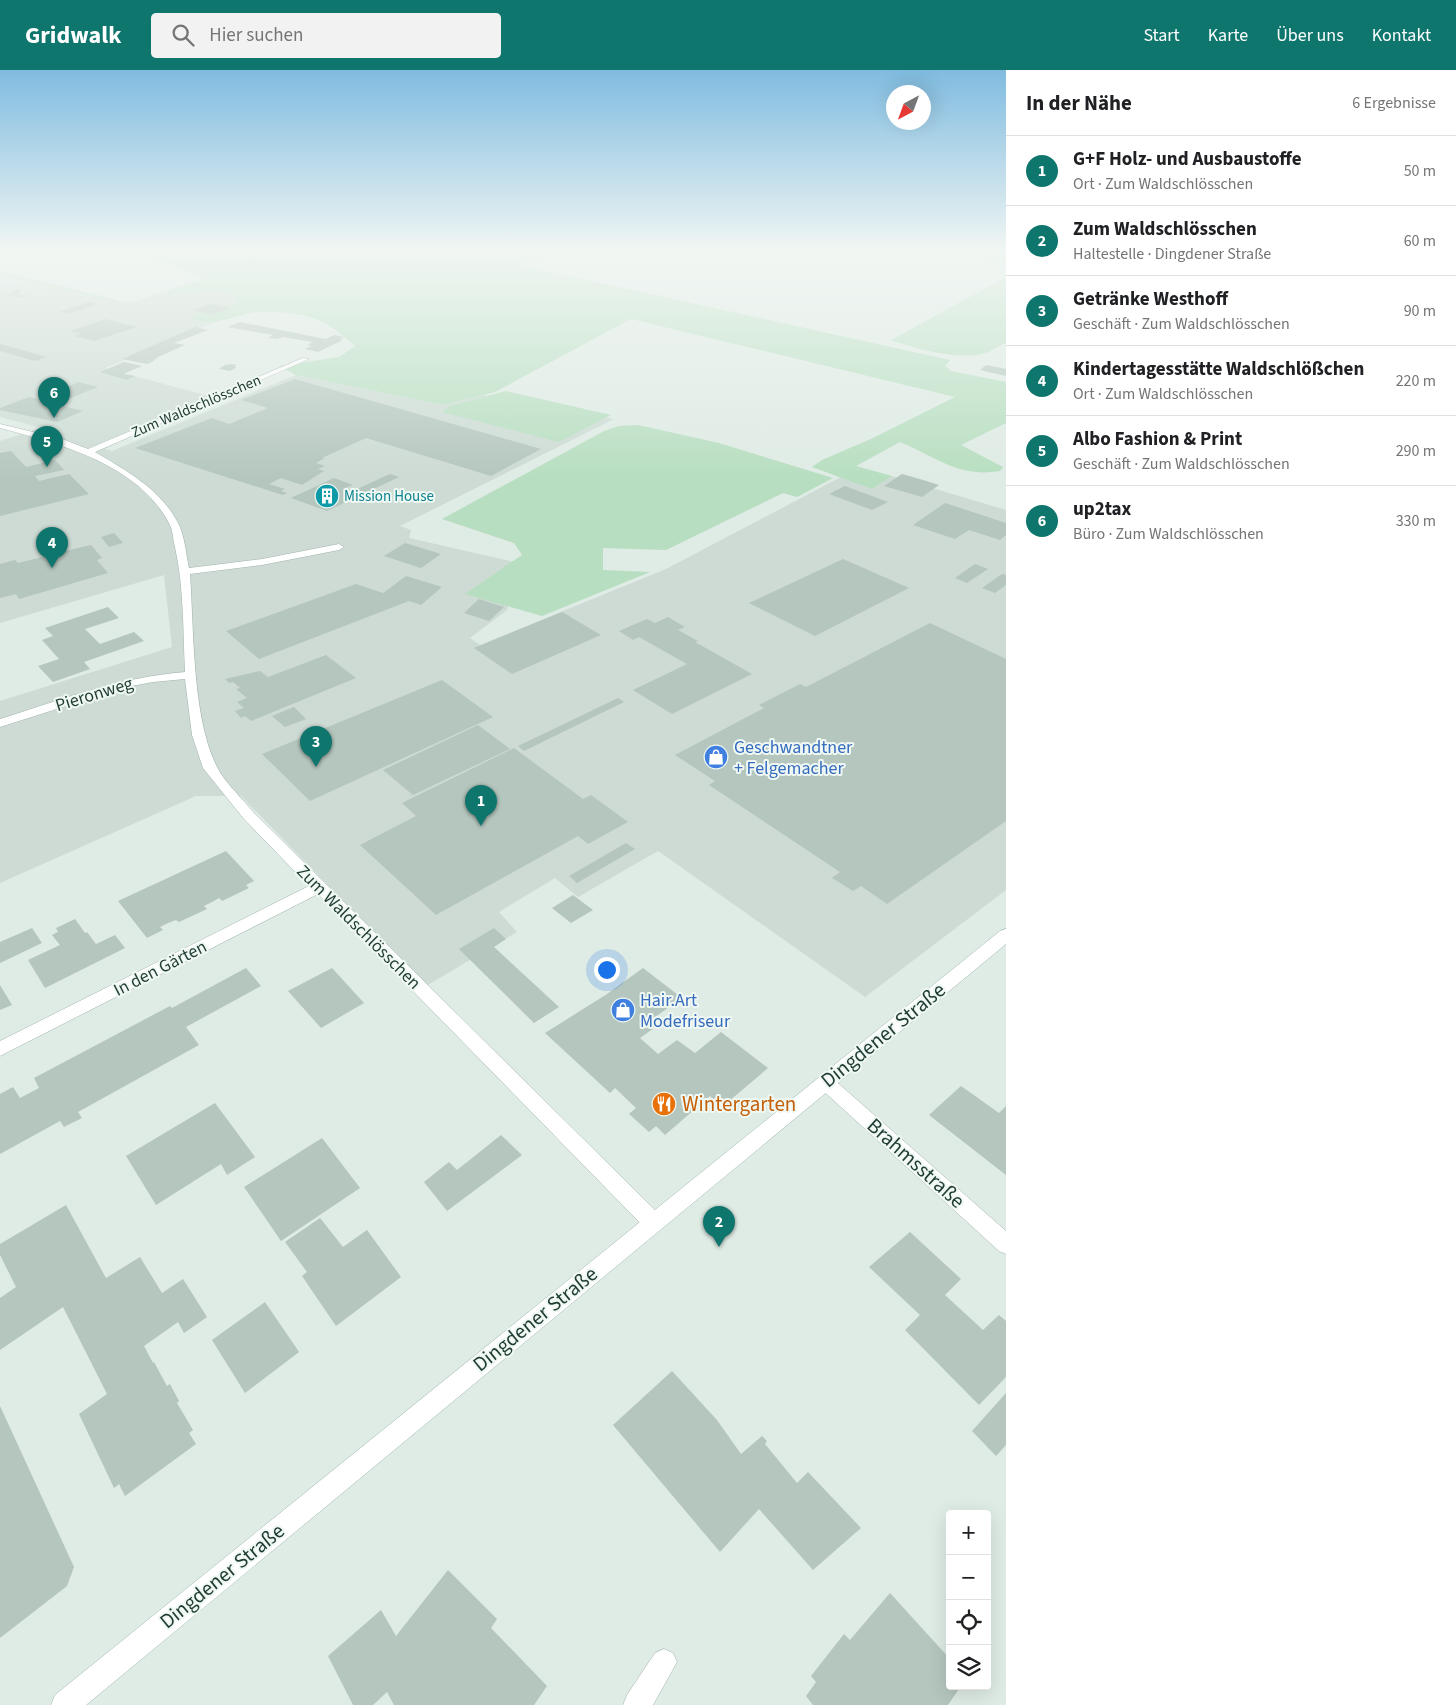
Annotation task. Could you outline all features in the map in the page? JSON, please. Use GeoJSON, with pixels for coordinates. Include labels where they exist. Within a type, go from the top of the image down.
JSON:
{"type":"FeatureCollection","features":[{"type":"Feature","properties":{"kind":"street","name":"Zum Waldschlösschen"},"geometry":{"type":"LineString","coordinates":[[88,452],[305,359]]}},
{"type":"Feature","properties":{"kind":"street","name":"Zum Waldschlösschen"},"geometry":{"type":"LineString","coordinates":[[0,426],[59,441],[88,452],[134,479],[154,496],[175,526],[185,571],[191,675],[198,735],[210,768],[249,816],[653,1222]]}},
{"type":"Feature","properties":{"kind":"street"},"geometry":{"type":"LineString","coordinates":[[185,571],[238,567],[292,559],[338,547]]}},
{"type":"Feature","properties":{"kind":"street","name":"Pieronweg"},"geometry":{"type":"LineString","coordinates":[[0,724],[123,684],[153,678],[191,675]]}},
{"type":"Feature","properties":{"kind":"street","name":"In den Gärten"},"geometry":{"type":"LineString","coordinates":[[0,1049],[319,887]]}},
{"type":"Feature","properties":{"kind":"street","name":"Dingdener Straße"},"geometry":{"type":"LineString","coordinates":[[65,1705],[1006,935]]}},
{"type":"Feature","properties":{"kind":"street","name":"Brahmsstraße"},"geometry":{"type":"LineString","coordinates":[[826,1082],[1006,1244]]}},
{"type":"Feature","properties":{"kind":"street"},"geometry":{"type":"LineString","coordinates":[[637,1705],[664,1662]]}},
{"type":"Feature","properties":{"kind":"shaded area"},"geometry":{"type":"Polygon","coordinates":[[[0,327],[203,327],[105,368],[212,397],[127,436],[105,449],[112,451],[296,375],[444,405],[483,395],[614,419],[400,526],[411,530],[409,538],[514,562],[507,610],[470,638],[480,645],[666,569],[841,477],[872,489],[892,476],[1006,510],[1006,890],[865,997],[658,851],[578,897],[555,878],[499,912],[517,932],[426,986],[241,796],[196,796],[0,883],[0,701],[172,647],[164,575],[0,623],[0,441],[41,428],[0,417],[0,327]]]}},
{"type":"Feature","properties":{"kind":"green space"},"geometry":{"type":"Polygon","coordinates":[[[331,327],[616,327],[495,392],[444,405],[296,375],[279,366],[339,357],[355,346],[331,327]]]}},
{"type":"Feature","properties":{"kind":"green space"},"geometry":{"type":"Polygon","coordinates":[[[665,327],[802,327],[950,360],[945,366],[951,371],[1006,382],[1006,424],[961,445],[1003,467],[1000,471],[972,472],[960,469],[900,442],[856,466],[892,476],[872,489],[812,467],[822,460],[873,438],[955,397],[665,327]]]}},
{"type":"Feature","properties":{"kind":"green space"},"geometry":{"type":"Polygon","coordinates":[[[914,327],[1006,327],[1006,343],[978,355],[966,356],[940,353],[891,340],[914,327]]]}},
{"type":"Feature","properties":{"kind":"green space"},"geometry":{"type":"Polygon","coordinates":[[[506,391],[611,415],[559,442],[442,412],[450,406],[506,391]]]}},
{"type":"Feature","properties":{"kind":"green space"},"geometry":{"type":"Polygon","coordinates":[[[638,425],[719,443],[833,478],[797,497],[783,493],[666,550],[603,548],[603,570],[650,572],[542,616],[465,594],[522,555],[514,543],[442,519],[604,431],[619,426],[638,425]]]}},
{"type":"Feature","properties":{"kind":"building"},"geometry":{"type":"Polygon","coordinates":[[[81,327],[136,327],[94,341],[74,336],[81,334],[70,331],[81,327]]]}},
{"type":"Feature","properties":{"kind":"building"},"geometry":{"type":"Polygon","coordinates":[[[194,327],[208,330],[174,343],[185,345],[147,364],[122,359],[194,327]]]}},
{"type":"Feature","properties":{"kind":"building"},"geometry":{"type":"Polygon","coordinates":[[[229,327],[267,327],[326,339],[334,335],[344,337],[340,339],[343,340],[318,352],[305,349],[312,346],[307,345],[313,342],[283,337],[277,339],[268,338],[273,335],[229,327]]]}},
{"type":"Feature","properties":{"kind":"building"},"geometry":{"type":"Polygon","coordinates":[[[0,344],[47,357],[35,361],[0,351],[0,344]]]}},
{"type":"Feature","properties":{"kind":"building"},"geometry":{"type":"Polygon","coordinates":[[[124,362],[142,366],[123,374],[135,376],[127,380],[100,372],[124,362]]]}},
{"type":"Feature","properties":{"kind":"building"},"geometry":{"type":"Polygon","coordinates":[[[225,365],[237,365],[234,367],[237,367],[230,371],[219,369],[225,365]]]}},
{"type":"Feature","properties":{"kind":"building"},"geometry":{"type":"Polygon","coordinates":[[[986,365],[1006,369],[1006,376],[980,370],[986,365]]]}},
{"type":"Feature","properties":{"kind":"building"},"geometry":{"type":"Polygon","coordinates":[[[295,379],[541,449],[491,476],[366,438],[322,458],[325,458],[316,463],[325,466],[318,469],[324,471],[302,485],[281,478],[269,484],[285,489],[281,491],[287,493],[283,495],[135,448],[212,418],[229,424],[268,408],[241,400],[295,379]]]}},
{"type":"Feature","properties":{"kind":"building"},"geometry":{"type":"Polygon","coordinates":[[[79,382],[98,387],[55,404],[83,411],[57,422],[0,410],[0,408],[29,397],[38,399],[79,382]]]}},
{"type":"Feature","properties":{"kind":"building"},"geometry":{"type":"Polygon","coordinates":[[[11,451],[26,467],[55,460],[64,470],[35,476],[39,481],[69,474],[89,494],[0,516],[0,453],[11,451]]]}},
{"type":"Feature","properties":{"kind":"building","name":"Mission House"},"geometry":{"type":"Polygon","coordinates":[[[390,474],[399,477],[327,511],[291,498],[334,478],[353,485],[345,488],[353,491],[390,474]]]}},
{"type":"Feature","properties":{"kind":"building"},"geometry":{"type":"Polygon","coordinates":[[[902,474],[939,485],[922,497],[884,486],[902,474]]]}},
{"type":"Feature","properties":{"kind":"building"},"geometry":{"type":"Polygon","coordinates":[[[845,486],[888,502],[872,510],[829,494],[845,486]]]}},
{"type":"Feature","properties":{"kind":"building"},"geometry":{"type":"Polygon","coordinates":[[[945,503],[1006,523],[1006,535],[1000,540],[969,530],[955,539],[913,525],[945,503]]]}},
{"type":"Feature","properties":{"kind":"building"},"geometry":{"type":"Polygon","coordinates":[[[114,533],[123,543],[109,547],[101,537],[114,533]]]}},
{"type":"Feature","properties":{"kind":"building"},"geometry":{"type":"Polygon","coordinates":[[[405,543],[441,554],[421,568],[384,556],[405,543]]]}},
{"type":"Feature","properties":{"kind":"building"},"geometry":{"type":"Polygon","coordinates":[[[91,545],[102,558],[97,560],[108,573],[19,599],[16,594],[0,598],[0,564],[15,560],[18,563],[51,555],[48,552],[62,548],[65,551],[91,545]]]}},
{"type":"Feature","properties":{"kind":"building"},"geometry":{"type":"Polygon","coordinates":[[[843,559],[909,588],[815,636],[749,603],[843,559]]]}},
{"type":"Feature","properties":{"kind":"building"},"geometry":{"type":"Polygon","coordinates":[[[975,564],[988,569],[967,583],[955,578],[975,564]]]}},
{"type":"Feature","properties":{"kind":"building"},"geometry":{"type":"Polygon","coordinates":[[[1002,574],[1006,575],[1006,585],[995,593],[982,588],[1002,574]]]}},
{"type":"Feature","properties":{"kind":"building"},"geometry":{"type":"Polygon","coordinates":[[[406,576],[442,587],[421,605],[409,601],[259,659],[226,631],[356,584],[383,593],[406,576]]]}},
{"type":"Feature","properties":{"kind":"building"},"geometry":{"type":"Polygon","coordinates":[[[479,599],[504,607],[489,621],[464,613],[479,599]]]}},
{"type":"Feature","properties":{"kind":"building"},"geometry":{"type":"Polygon","coordinates":[[[108,607],[119,618],[85,629],[100,644],[134,632],[144,641],[84,662],[90,669],[53,682],[38,666],[59,659],[42,640],[53,636],[45,628],[108,607]]]}},
{"type":"Feature","properties":{"kind":"building"},"geometry":{"type":"Polygon","coordinates":[[[562,612],[601,635],[512,674],[474,648],[562,612]]]}},
{"type":"Feature","properties":{"kind":"building"},"geometry":{"type":"Polygon","coordinates":[[[668,617],[685,627],[678,630],[698,641],[695,642],[752,674],[672,714],[633,690],[687,664],[639,637],[633,640],[619,631],[647,619],[655,623],[668,617]]]}},
{"type":"Feature","properties":{"kind":"building"},"geometry":{"type":"Polygon","coordinates":[[[930,623],[1006,659],[1006,821],[887,904],[861,886],[853,891],[832,878],[840,872],[709,785],[715,781],[675,755],[764,708],[759,705],[800,684],[806,687],[930,623]]]}},
{"type":"Feature","properties":{"kind":"building"},"geometry":{"type":"Polygon","coordinates":[[[326,655],[356,678],[251,721],[245,716],[241,718],[235,711],[244,708],[237,702],[247,698],[236,689],[240,688],[233,682],[229,683],[225,679],[260,671],[268,677],[326,655]]]}},
{"type":"Feature","properties":{"kind":"building"},"geometry":{"type":"Polygon","coordinates":[[[442,680],[493,717],[310,801],[262,754],[442,680]]]}},
{"type":"Feature","properties":{"kind":"building"},"geometry":{"type":"Polygon","coordinates":[[[618,698],[624,702],[524,751],[518,746],[618,698]]]}},
{"type":"Feature","properties":{"kind":"building"},"geometry":{"type":"Polygon","coordinates":[[[294,707],[306,719],[285,727],[272,716],[294,707]]]}},
{"type":"Feature","properties":{"kind":"building"},"geometry":{"type":"Polygon","coordinates":[[[478,725],[510,749],[413,795],[383,770],[478,725]]]}},
{"type":"Feature","properties":{"kind":"building"},"geometry":{"type":"Polygon","coordinates":[[[514,748],[583,799],[591,795],[628,822],[588,844],[578,836],[436,915],[360,845],[416,816],[402,803],[514,748]]]}},
{"type":"Feature","properties":{"kind":"building"},"geometry":{"type":"Polygon","coordinates":[[[626,843],[635,849],[577,883],[569,876],[626,843]]]}},
{"type":"Feature","properties":{"kind":"building"},"geometry":{"type":"Polygon","coordinates":[[[226,851],[254,881],[246,885],[249,888],[222,901],[219,898],[204,906],[207,909],[179,922],[176,920],[168,923],[160,927],[163,930],[147,938],[118,901],[226,851]]]}},
{"type":"Feature","properties":{"kind":"building"},"geometry":{"type":"Polygon","coordinates":[[[573,895],[593,910],[571,923],[552,908],[573,895]]]}},
{"type":"Feature","properties":{"kind":"building"},"geometry":{"type":"Polygon","coordinates":[[[75,919],[96,944],[115,935],[125,948],[45,988],[28,960],[60,945],[52,935],[58,932],[56,928],[75,919]]]}},
{"type":"Feature","properties":{"kind":"building"},"geometry":{"type":"Polygon","coordinates":[[[32,928],[42,943],[0,963],[0,942],[32,928]]]}},
{"type":"Feature","properties":{"kind":"building"},"geometry":{"type":"Polygon","coordinates":[[[494,928],[506,939],[494,947],[559,1007],[534,1023],[459,949],[494,928]]]}},
{"type":"Feature","properties":{"kind":"building"},"geometry":{"type":"Polygon","coordinates":[[[246,968],[261,986],[186,1027],[199,1045],[78,1112],[82,1118],[64,1127],[60,1121],[0,1154],[0,1094],[13,1087],[20,1098],[39,1088],[34,1078],[246,968]]]}},
{"type":"Feature","properties":{"kind":"building"},"geometry":{"type":"Polygon","coordinates":[[[332,968],[364,1003],[321,1028],[288,991],[332,968]]]}},
{"type":"Feature","properties":{"kind":"building"},"geometry":{"type":"Polygon","coordinates":[[[643,968],[682,998],[648,1022],[654,1028],[640,1038],[658,1054],[677,1040],[695,1053],[721,1032],[768,1068],[722,1107],[710,1096],[665,1135],[656,1126],[649,1132],[629,1114],[636,1108],[615,1088],[610,1093],[545,1033],[607,994],[643,968]]]}},
{"type":"Feature","properties":{"kind":"building"},"geometry":{"type":"Polygon","coordinates":[[[0,985],[12,1005],[0,1010],[0,985]]]}},
{"type":"Feature","properties":{"kind":"building"},"geometry":{"type":"Polygon","coordinates":[[[961,1086],[999,1113],[1006,1106],[1006,1175],[929,1115],[961,1086]]]}},
{"type":"Feature","properties":{"kind":"building"},"geometry":{"type":"Polygon","coordinates":[[[215,1103],[255,1157],[227,1175],[221,1164],[156,1205],[126,1156],[215,1103]]]}},
{"type":"Feature","properties":{"kind":"building"},"geometry":{"type":"Polygon","coordinates":[[[501,1135],[522,1155],[447,1211],[424,1182],[449,1162],[457,1170],[501,1135]]]}},
{"type":"Feature","properties":{"kind":"building"},"geometry":{"type":"Polygon","coordinates":[[[322,1138],[360,1188],[281,1241],[244,1187],[322,1138]]]}},
{"type":"Feature","properties":{"kind":"building"},"geometry":{"type":"Polygon","coordinates":[[[66,1205],[106,1278],[140,1257],[162,1293],[183,1279],[207,1317],[184,1333],[178,1322],[144,1346],[167,1386],[170,1384],[179,1401],[177,1403],[193,1430],[189,1433],[196,1444],[125,1496],[119,1484],[114,1488],[79,1414],[107,1394],[63,1307],[0,1350],[0,1298],[16,1287],[0,1255],[0,1244],[66,1205]]]}},
{"type":"Feature","properties":{"kind":"building"},"geometry":{"type":"Polygon","coordinates":[[[320,1218],[343,1247],[367,1230],[401,1277],[336,1326],[302,1276],[307,1272],[285,1242],[320,1218]]]}},
{"type":"Feature","properties":{"kind":"building"},"geometry":{"type":"Polygon","coordinates":[[[910,1232],[961,1279],[945,1295],[983,1330],[999,1315],[1006,1321],[1006,1377],[979,1405],[905,1330],[920,1315],[869,1267],[910,1232]]]}},
{"type":"Feature","properties":{"kind":"building"},"geometry":{"type":"Polygon","coordinates":[[[265,1302],[299,1352],[245,1393],[212,1340],[265,1302]]]}},
{"type":"Feature","properties":{"kind":"building"},"geometry":{"type":"Polygon","coordinates":[[[672,1371],[717,1420],[741,1454],[762,1436],[767,1441],[765,1444],[797,1483],[808,1472],[861,1528],[813,1570],[759,1509],[720,1552],[613,1425],[672,1371]]]}},
{"type":"Feature","properties":{"kind":"building"},"geometry":{"type":"Polygon","coordinates":[[[1006,1393],[1006,1445],[996,1456],[972,1431],[1006,1393]]]}},
{"type":"Feature","properties":{"kind":"building"},"geometry":{"type":"Polygon","coordinates":[[[0,1406],[74,1567],[67,1586],[0,1638],[0,1406]]]}},
{"type":"Feature","properties":{"kind":"building"},"geometry":{"type":"Polygon","coordinates":[[[448,1570],[497,1619],[491,1628],[547,1686],[534,1705],[394,1705],[387,1692],[373,1705],[353,1705],[328,1656],[381,1610],[396,1636],[448,1570]]]}},
{"type":"Feature","properties":{"kind":"building"},"geometry":{"type":"Polygon","coordinates":[[[890,1593],[946,1655],[946,1690],[958,1690],[948,1705],[813,1705],[806,1696],[816,1682],[811,1676],[844,1634],[850,1640],[890,1593]]]}},
{"type":"Feature","properties":{"kind":"place","name":"up2tax"},"geometry":{"type":"Point","coordinates":[54,418]}},
{"type":"Feature","properties":{"kind":"place","name":"Albo Fashion & Print"},"geometry":{"type":"Point","coordinates":[47,467]}},
{"type":"Feature","properties":{"kind":"place","name":"Mission House"},"geometry":{"type":"Point","coordinates":[327,496]}},
{"type":"Feature","properties":{"kind":"place","name":"Kindertagesstätte Waldschlößchen"},"geometry":{"type":"Point","coordinates":[52,568]}},
{"type":"Feature","properties":{"kind":"place","name":"Geschwandtner + Felgemacher"},"geometry":{"type":"Point","coordinates":[716,757]}},
{"type":"Feature","properties":{"kind":"place","name":"Getränke Westhoff"},"geometry":{"type":"Point","coordinates":[316,767]}},
{"type":"Feature","properties":{"kind":"place","name":"G+F Holz- und Ausbaustoffe"},"geometry":{"type":"Point","coordinates":[481,826]}},
{"type":"Feature","properties":{"kind":"place","name":"Hair.Art Modefriseur"},"geometry":{"type":"Point","coordinates":[623,1010]}},
{"type":"Feature","properties":{"kind":"place","name":"Wintergarten"},"geometry":{"type":"Point","coordinates":[664,1104]}},
{"type":"Feature","properties":{"kind":"place","name":"Zum Waldschlösschen"},"geometry":{"type":"Point","coordinates":[719,1247]}}]}
